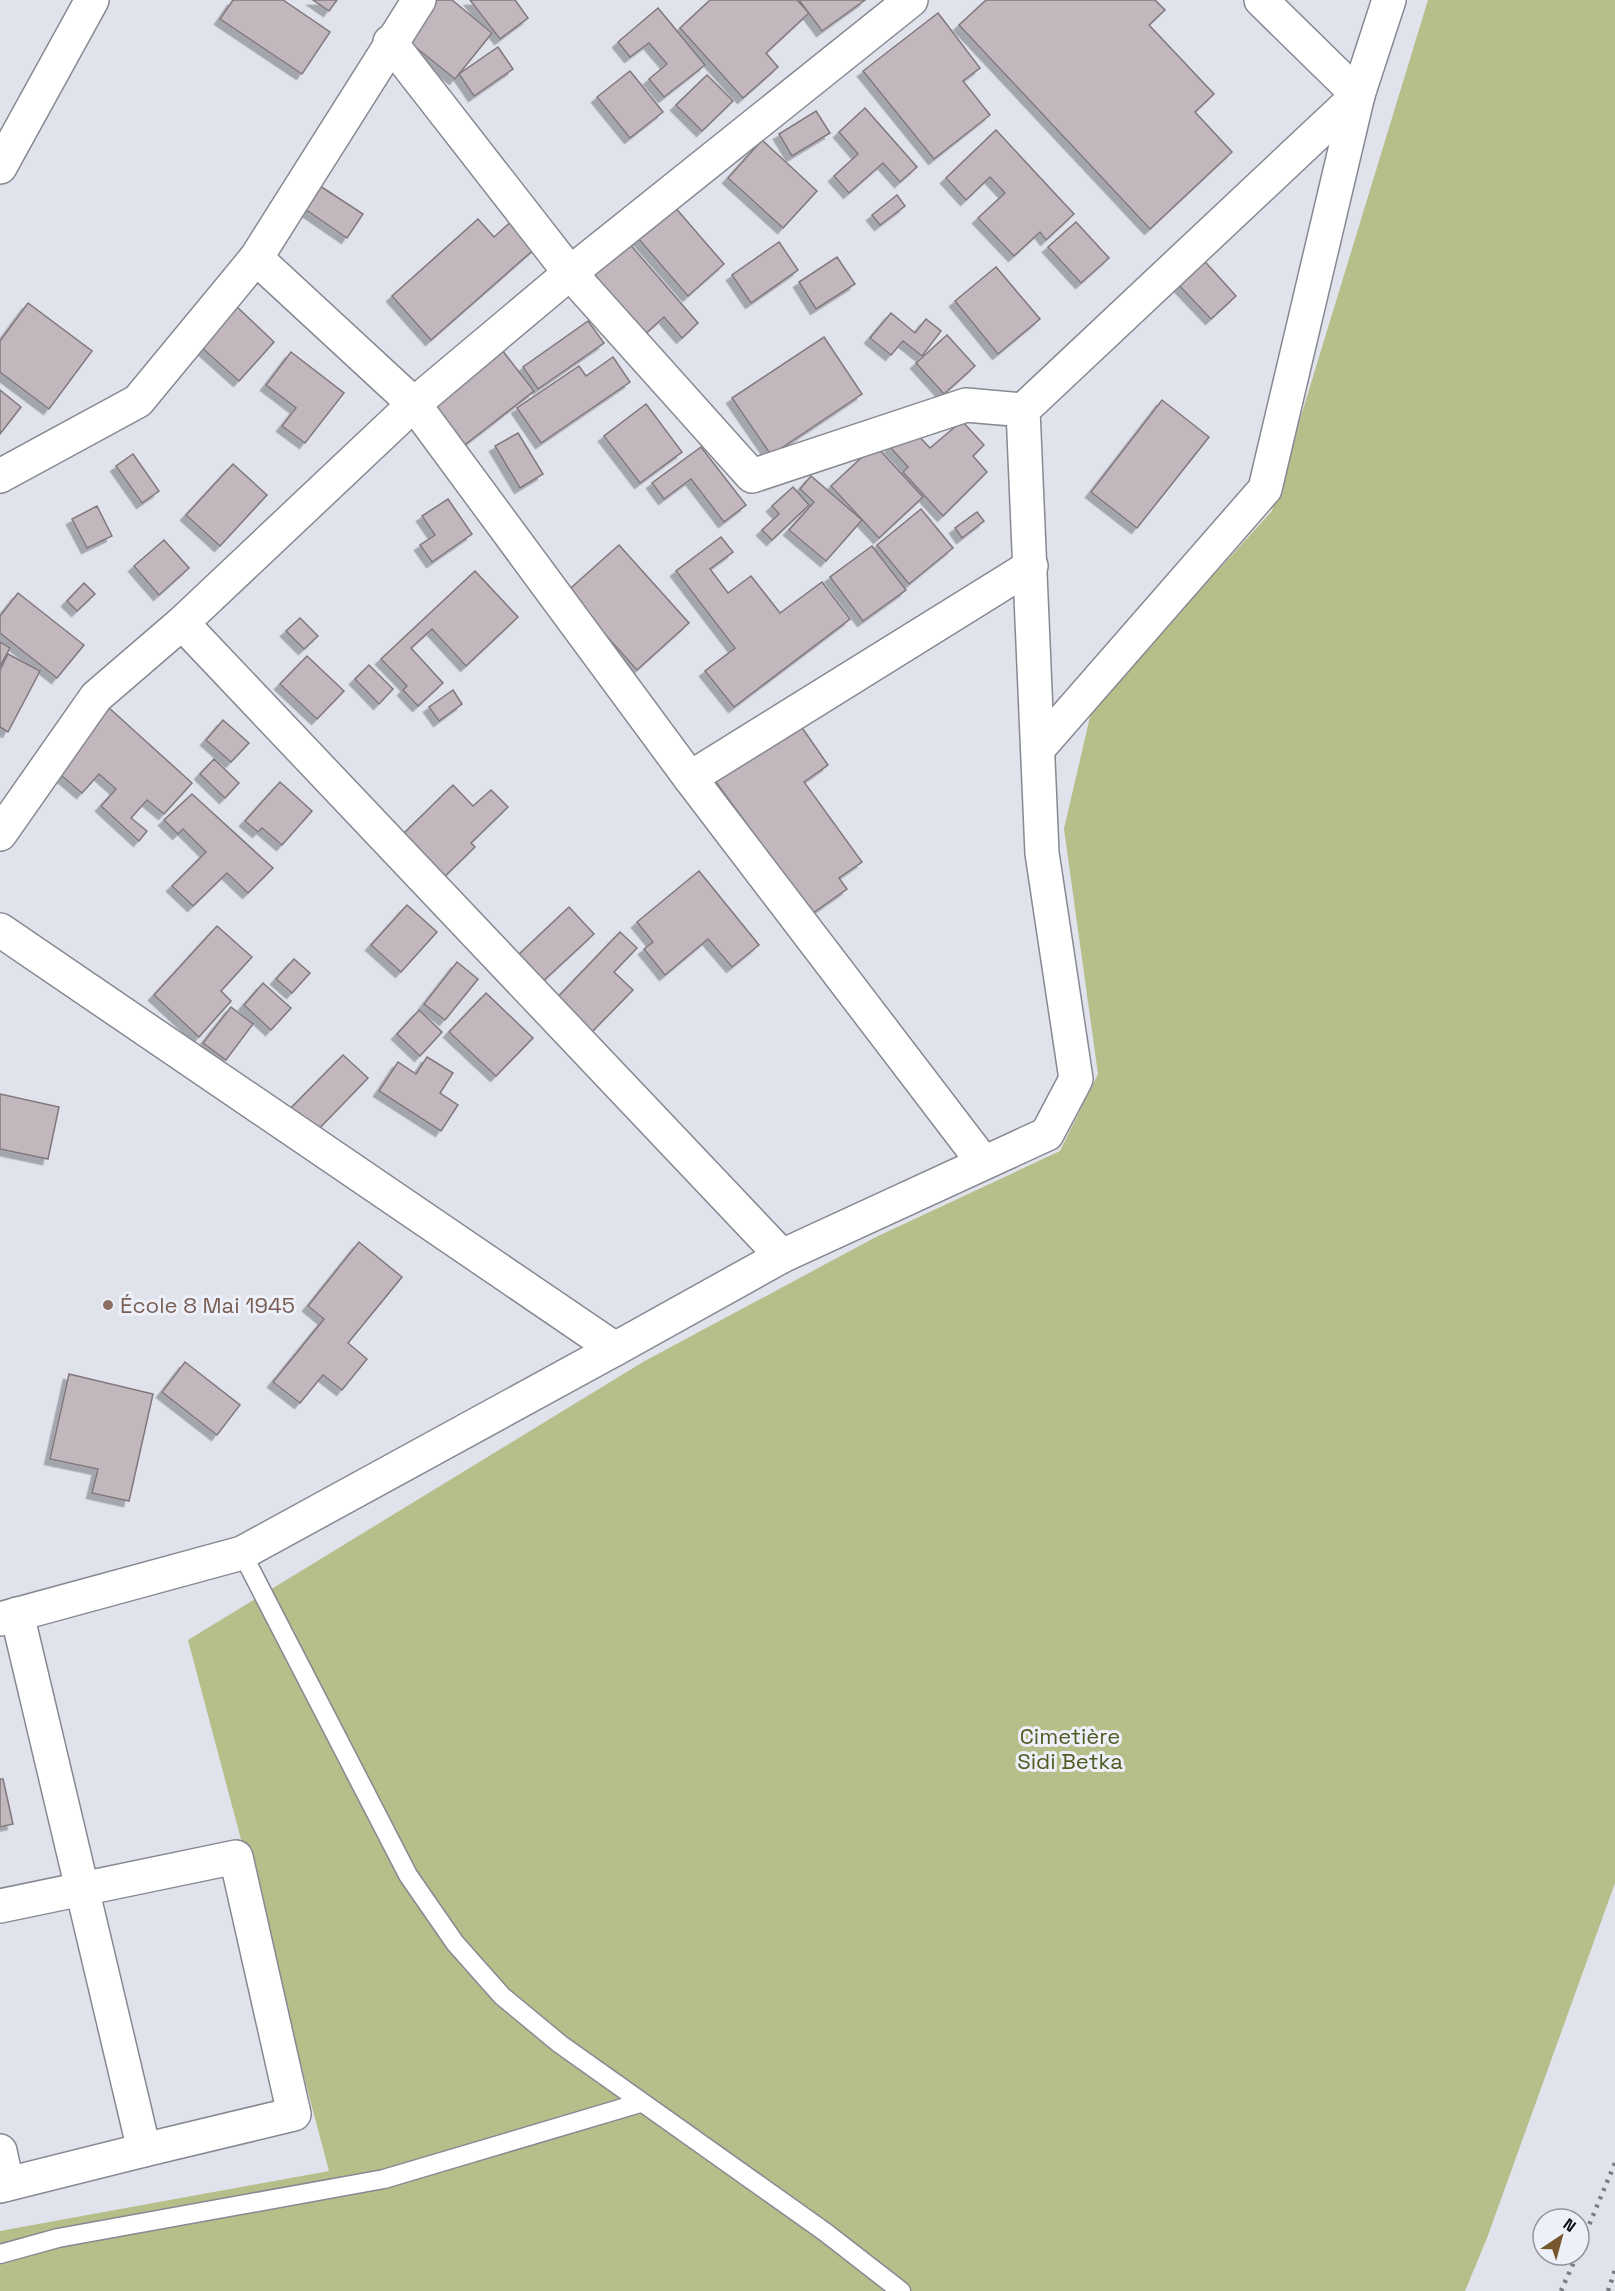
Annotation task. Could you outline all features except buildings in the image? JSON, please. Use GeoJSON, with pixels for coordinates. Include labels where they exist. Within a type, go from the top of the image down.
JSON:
{"type":"FeatureCollection","features":[{"type":"Feature","properties":{"kind":"street"},"geometry":{"type":"LineString","coordinates":[[0,167],[92,0]]}},
{"type":"Feature","properties":{"kind":"street"},"geometry":{"type":"LineString","coordinates":[[0,476],[138,401],[256,258],[390,42],[419,0]]}},
{"type":"Feature","properties":{"kind":"street"},"geometry":{"type":"LineString","coordinates":[[0,834],[96,697],[182,623],[414,404],[570,273],[910,0]]}},
{"type":"Feature","properties":{"kind":"street"},"geometry":{"type":"LineString","coordinates":[[1261,0],[1358,95]]}},
{"type":"Feature","properties":{"kind":"street"},"geometry":{"type":"LineString","coordinates":[[1038,749],[1265,489],[1358,95],[1389,0]]}},
{"type":"Feature","properties":{"kind":"street"},"geometry":{"type":"LineString","coordinates":[[390,42],[570,273],[752,476],[966,405],[1023,410],[1358,95]]}},
{"type":"Feature","properties":{"kind":"street"},"geometry":{"type":"LineString","coordinates":[[256,258],[414,404],[690,778],[983,1162]]}},
{"type":"Feature","properties":{"kind":"street"},"geometry":{"type":"LineString","coordinates":[[144,2150],[82,1888],[9,1617],[242,1553],[782,1256],[1047,1134],[1076,1079],[1042,853],[1023,410]]}},
{"type":"Feature","properties":{"kind":"street"},"geometry":{"type":"LineString","coordinates":[[690,778],[1031,566]]}},
{"type":"Feature","properties":{"kind":"street"},"geometry":{"type":"LineString","coordinates":[[182,623],[782,1256]]}},
{"type":"Feature","properties":{"kind":"street"},"geometry":{"type":"LineString","coordinates":[[0,930],[615,1348]]}},
{"type":"Feature","properties":{"kind":"street"},"geometry":{"type":"LineString","coordinates":[[0,1906],[236,1857],[294,2114],[4,2185],[0,2151]]}},
{"type":"Feature","properties":{"kind":"lane"},"geometry":{"type":"LineString","coordinates":[[242,1553],[408,1875],[455,1943],[502,1996],[560,2044],[640,2103],[825,2232],[902,2291]]}},
{"type":"Feature","properties":{"kind":"lane"},"geometry":{"type":"LineString","coordinates":[[0,2254],[58,2238],[384,2179],[640,2103]]}},
{"type":"Feature","properties":{"kind":"green space","name":"Cimetière Sidi Betka"},"geometry":{"type":"Polygon","coordinates":[[[1428,0],[1615,0],[1615,1883],[1487,2238],[1465,2291],[0,2291],[0,2231],[329,2171],[188,1640],[643,1362],[876,1237],[1060,1151],[1098,1074],[1064,829],[1092,708],[1272,511],[1428,0]]]}},
{"type":"Feature","properties":{"kind":"railway"},"geometry":{"type":"LineString","coordinates":[[1591,2220],[1615,2163]]}},
{"type":"Feature","properties":{"kind":"railway"},"geometry":{"type":"LineString","coordinates":[[1561,2291],[1572,2267]]}},
{"type":"Feature","properties":{"kind":"railway"},"geometry":{"type":"LineString","coordinates":[[1608,2291],[1615,2270]]}},
{"type":"Feature","properties":{"kind":"place","name":"École 8 Mai 1945"},"geometry":{"type":"Point","coordinates":[108,1305]}}]}
